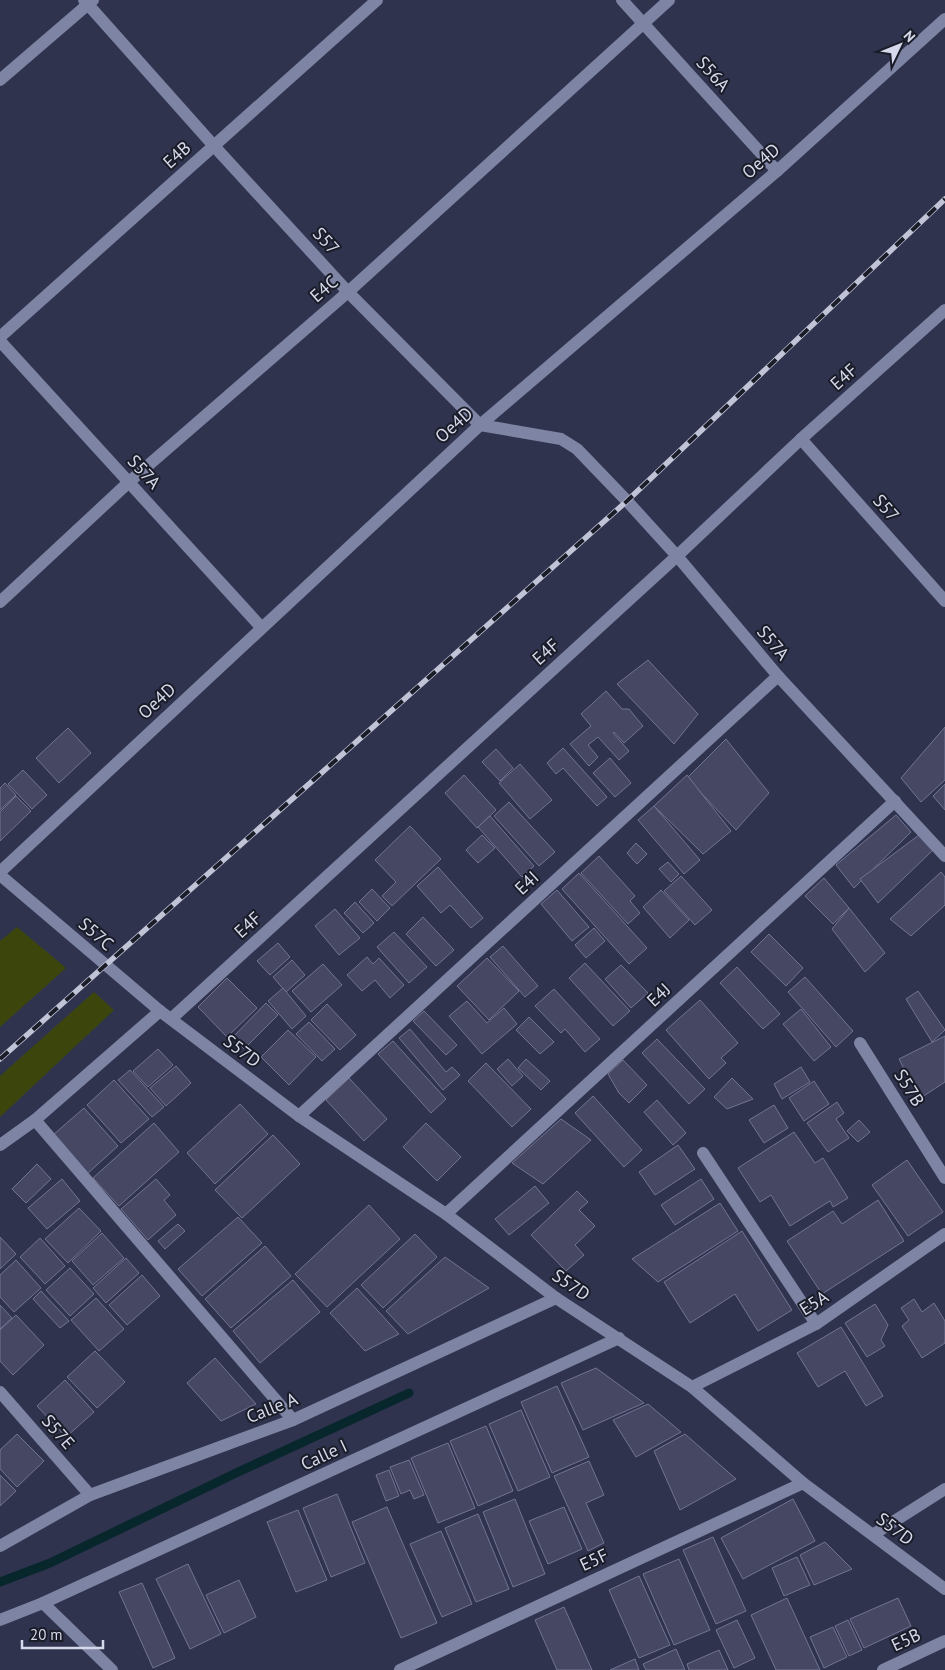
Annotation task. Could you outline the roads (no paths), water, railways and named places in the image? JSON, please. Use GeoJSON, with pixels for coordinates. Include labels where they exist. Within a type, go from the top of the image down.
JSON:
{"type":"FeatureCollection","features":[{"type":"Feature","properties":{"kind":"street","name":"E4B"},"geometry":{"type":"LineString","coordinates":[[0,337],[377,0]]}},
{"type":"Feature","properties":{"kind":"street","name":"S56A"},"geometry":{"type":"LineString","coordinates":[[622,0],[777,171]]}},
{"type":"Feature","properties":{"kind":"street","name":"E4C"},"geometry":{"type":"LineString","coordinates":[[0,602],[129,482],[348,292],[669,0]]}},
{"type":"Feature","properties":{"kind":"street","name":"S57"},"geometry":{"type":"LineString","coordinates":[[88,1],[214,146],[348,292],[480,425]]}},
{"type":"Feature","properties":{"kind":"street"},"geometry":{"type":"LineString","coordinates":[[0,80],[88,1]]}},
{"type":"Feature","properties":{"kind":"street","name":"Oe4D"},"geometry":{"type":"LineString","coordinates":[[0,874],[261,627],[480,425],[777,171],[945,19]]}},
{"type":"Feature","properties":{"kind":"street","name":"E4F"},"geometry":{"type":"LineString","coordinates":[[0,1145],[35,1120],[165,1015],[677,556],[801,438],[945,310]]}},
{"type":"Feature","properties":{"kind":"street","name":"S57A"},"geometry":{"type":"LineString","coordinates":[[0,341],[261,627]]}},
{"type":"Feature","properties":{"kind":"street","name":"S57A"},"geometry":{"type":"LineString","coordinates":[[480,425],[561,439],[577,450],[677,556],[778,676],[945,856]]}},
{"type":"Feature","properties":{"kind":"street","name":"S57"},"geometry":{"type":"LineString","coordinates":[[801,438],[942,592]]}},
{"type":"Feature","properties":{"kind":"street","name":"E4I"},"geometry":{"type":"LineString","coordinates":[[299,1116],[778,676]]}},
{"type":"Feature","properties":{"kind":"street","name":"E4J"},"geometry":{"type":"LineString","coordinates":[[446,1214],[895,801]]}},
{"type":"Feature","properties":{"kind":"street","name":"S57C"},"geometry":{"type":"LineString","coordinates":[[0,874],[165,1015]]}},
{"type":"Feature","properties":{"kind":"street","name":"S57D"},"geometry":{"type":"LineString","coordinates":[[165,1015],[299,1116],[446,1214],[556,1298],[692,1387],[803,1483],[874,1534],[945,1589]]}},
{"type":"Feature","properties":{"kind":"street","name":"S57B"},"geometry":{"type":"LineString","coordinates":[[860,1043],[945,1178]]}},
{"type":"Feature","properties":{"kind":"street"},"geometry":{"type":"LineString","coordinates":[[35,1120],[293,1420]]}},
{"type":"Feature","properties":{"kind":"street"},"geometry":{"type":"LineString","coordinates":[[703,1153],[816,1324]]}},
{"type":"Feature","properties":{"kind":"street","name":"E5A"},"geometry":{"type":"LineString","coordinates":[[692,1387],[816,1324],[945,1234]]}},
{"type":"Feature","properties":{"kind":"street","name":"Calle A"},"geometry":{"type":"LineString","coordinates":[[0,1546],[90,1495],[293,1420],[556,1298]]}},
{"type":"Feature","properties":{"kind":"street","name":"Calle I"},"geometry":{"type":"LineString","coordinates":[[0,1620],[44,1603],[619,1338]]}},
{"type":"Feature","properties":{"kind":"street","name":"S57E"},"geometry":{"type":"LineString","coordinates":[[0,1392],[90,1495]]}},
{"type":"Feature","properties":{"kind":"street","name":"E5F"},"geometry":{"type":"LineString","coordinates":[[400,1670],[803,1483]]}},
{"type":"Feature","properties":{"kind":"street"},"geometry":{"type":"LineString","coordinates":[[874,1534],[945,1489]]}},
{"type":"Feature","properties":{"kind":"street"},"geometry":{"type":"LineString","coordinates":[[44,1603],[112,1670]]}},
{"type":"Feature","properties":{"kind":"street","name":"E5B"},"geometry":{"type":"LineString","coordinates":[[883,1670],[945,1641]]}},
{"type":"Feature","properties":{"kind":"waterway"},"geometry":{"type":"LineString","coordinates":[[0,1582],[50,1563],[234,1474],[409,1393]]}},
{"type":"Feature","properties":{"kind":"railway"},"geometry":{"type":"LineString","coordinates":[[0,1059],[627,501],[945,199]]}}]}
